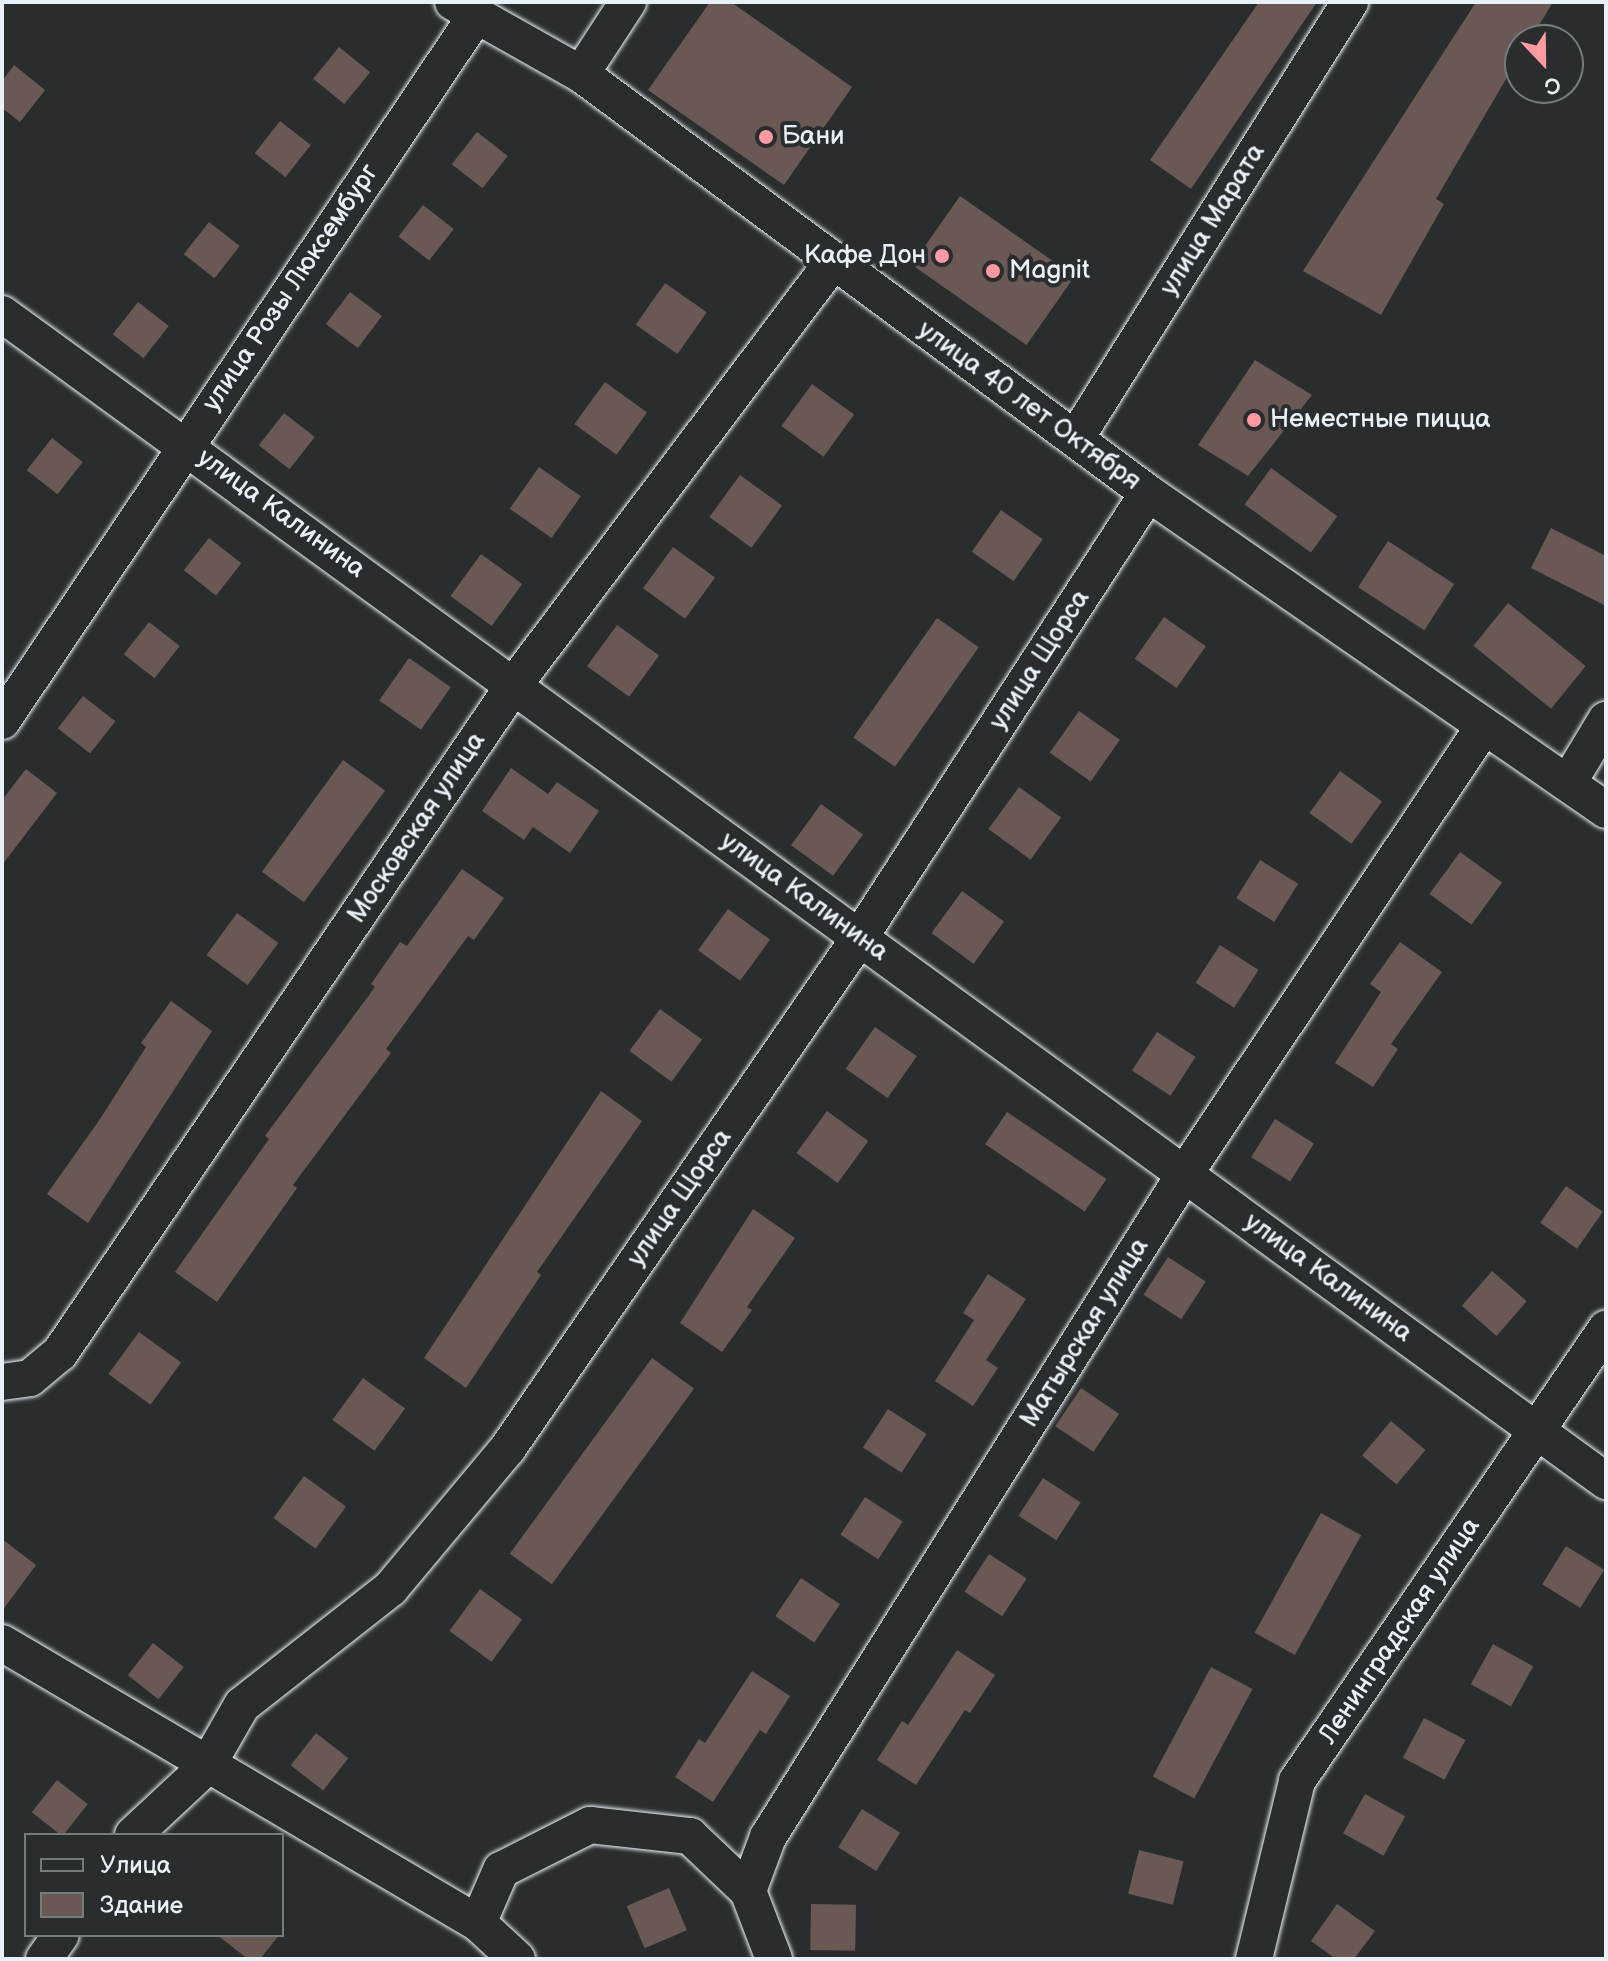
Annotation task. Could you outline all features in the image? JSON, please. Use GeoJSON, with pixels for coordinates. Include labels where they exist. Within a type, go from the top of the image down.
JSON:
{"type":"FeatureCollection","features":[{"type":"Feature","properties":{"kind":"street"},"geometry":{"type":"LineString","coordinates":[[581,74],[628,2]]}},
{"type":"Feature","properties":{"kind":"street","name":"улица Марата"},"geometry":{"type":"LineString","coordinates":[[1076,438],[1350,2]]}},
{"type":"Feature","properties":{"kind":"street","name":"улица 40 лет Октября"},"geometry":{"type":"LineString","coordinates":[[464,9],[581,74],[832,263],[1148,493],[1606,810]]}},
{"type":"Feature","properties":{"kind":"street","name":"улица Розы Люксембург"},"geometry":{"type":"LineString","coordinates":[[2,721],[185,444],[464,9]]}},
{"type":"Feature","properties":{"kind":"street","name":"Московская улица"},"geometry":{"type":"LineString","coordinates":[[2,1382],[30,1378],[60,1353],[514,685],[832,263]]}},
{"type":"Feature","properties":{"kind":"street","name":"улица Калинина"},"geometry":{"type":"LineString","coordinates":[[2,314],[185,444],[1606,1481]]}},
{"type":"Feature","properties":{"kind":"street","name":"улица Щорса"},"geometry":{"type":"LineString","coordinates":[[135,1833],[207,1766],[242,1705],[391,1588],[508,1448],[860,937],[1148,493]]}},
{"type":"Feature","properties":{"kind":"street"},"geometry":{"type":"LineString","coordinates":[[1568,783],[1606,720]]}},
{"type":"Feature","properties":{"kind":"street","name":"Матырская улица"},"geometry":{"type":"LineString","coordinates":[[748,1891],[768,1837],[1184,1175],[1484,726]]}},
{"type":"Feature","properties":{"kind":"street","name":"Ленинградская улица"},"geometry":{"type":"LineString","coordinates":[[1254,1959],[1297,1781],[1606,1329]]}},
{"type":"Feature","properties":{"kind":"street"},"geometry":{"type":"LineString","coordinates":[[2,1643],[478,1923],[517,1959]]}},
{"type":"Feature","properties":{"kind":"street"},"geometry":{"type":"LineString","coordinates":[[478,1923],[501,1870],[590,1825],[690,1836],[748,1891],[774,1959]]}},
{"type":"Feature","properties":{"kind":"street"},"geometry":{"type":"LineString","coordinates":[[44,1959],[60,1937]]}},
{"type":"Feature","properties":{"kind":"building","name":"Бани"},"geometry":{"type":"Polygon","coordinates":[[[710,2],[731,2],[852,87],[784,185],[648,90],[710,2]]]}},
{"type":"Feature","properties":{"kind":"building"},"geometry":{"type":"Polygon","coordinates":[[[1259,2],[1317,2],[1191,189],[1150,160],[1259,2]]]}},
{"type":"Feature","properties":{"kind":"building"},"geometry":{"type":"Polygon","coordinates":[[[1476,2],[1553,2],[1540,24],[1504,24],[1504,82],[1436,199],[1444,204],[1381,315],[1303,271],[1476,2]]]}},
{"type":"Feature","properties":{"kind":"building"},"geometry":{"type":"Polygon","coordinates":[[[339,47],[370,72],[344,104],[313,79],[339,47]]]}},
{"type":"Feature","properties":{"kind":"building"},"geometry":{"type":"Polygon","coordinates":[[[14,65],[45,90],[20,122],[2,108],[2,81],[14,65]]]}},
{"type":"Feature","properties":{"kind":"building"},"geometry":{"type":"Polygon","coordinates":[[[280,121],[311,145],[285,177],[255,153],[280,121]]]}},
{"type":"Feature","properties":{"kind":"building"},"geometry":{"type":"Polygon","coordinates":[[[477,132],[508,156],[482,188],[452,164],[477,132]]]}},
{"type":"Feature","properties":{"kind":"building","name":"Magnit"},"geometry":{"type":"Polygon","coordinates":[[[960,196],[1075,276],[1027,345],[912,265],[960,196]]]}},
{"type":"Feature","properties":{"kind":"building"},"geometry":{"type":"Polygon","coordinates":[[[423,205],[454,229],[429,261],[398,237],[423,205]]]}},
{"type":"Feature","properties":{"kind":"building"},"geometry":{"type":"Polygon","coordinates":[[[209,222],[240,246],[214,278],[184,254],[209,222]]]}},
{"type":"Feature","properties":{"kind":"building"},"geometry":{"type":"Polygon","coordinates":[[[665,283],[707,312],[678,354],[636,325],[665,283]]]}},
{"type":"Feature","properties":{"kind":"building"},"geometry":{"type":"Polygon","coordinates":[[[350,292],[382,316],[358,348],[326,324],[350,292]]]}},
{"type":"Feature","properties":{"kind":"building"},"geometry":{"type":"Polygon","coordinates":[[[138,302],[169,326],[143,358],[113,334],[138,302]]]}},
{"type":"Feature","properties":{"kind":"building","name":"Неместные пицца"},"geometry":{"type":"Polygon","coordinates":[[[1255,360],[1312,395],[1248,476],[1198,445],[1255,360]]]}},
{"type":"Feature","properties":{"kind":"building"},"geometry":{"type":"Polygon","coordinates":[[[605,382],[647,413],[617,455],[574,424],[605,382]]]}},
{"type":"Feature","properties":{"kind":"building"},"geometry":{"type":"Polygon","coordinates":[[[812,384],[854,415],[824,457],[781,426],[812,384]]]}},
{"type":"Feature","properties":{"kind":"building"},"geometry":{"type":"Polygon","coordinates":[[[284,413],[315,437],[289,469],[259,445],[284,413]]]}},
{"type":"Feature","properties":{"kind":"building"},"geometry":{"type":"Polygon","coordinates":[[[52,438],[83,462],[57,494],[27,470],[52,438]]]}},
{"type":"Feature","properties":{"kind":"building"},"geometry":{"type":"Polygon","coordinates":[[[539,467],[581,496],[552,538],[510,509],[539,467]]]}},
{"type":"Feature","properties":{"kind":"building"},"geometry":{"type":"Polygon","coordinates":[[[1271,468],[1337,516],[1311,553],[1245,504],[1271,468]]]}},
{"type":"Feature","properties":{"kind":"building"},"geometry":{"type":"Polygon","coordinates":[[[740,475],[782,506],[752,548],[709,517],[740,475]]]}},
{"type":"Feature","properties":{"kind":"building"},"geometry":{"type":"Polygon","coordinates":[[[1001,510],[1043,539],[1014,581],[972,552],[1001,510]]]}},
{"type":"Feature","properties":{"kind":"building"},"geometry":{"type":"Polygon","coordinates":[[[1551,528],[1606,556],[1606,606],[1531,568],[1551,528]]]}},
{"type":"Feature","properties":{"kind":"building"},"geometry":{"type":"Polygon","coordinates":[[[209,538],[241,563],[216,596],[184,570],[209,538]]]}},
{"type":"Feature","properties":{"kind":"building"},"geometry":{"type":"Polygon","coordinates":[[[1388,541],[1454,584],[1424,630],[1358,587],[1388,541]]]}},
{"type":"Feature","properties":{"kind":"building"},"geometry":{"type":"Polygon","coordinates":[[[673,547],[715,578],[685,619],[643,588],[673,547]]]}},
{"type":"Feature","properties":{"kind":"building"},"geometry":{"type":"Polygon","coordinates":[[[481,554],[522,584],[492,626],[450,596],[481,554]]]}},
{"type":"Feature","properties":{"kind":"building"},"geometry":{"type":"Polygon","coordinates":[[[1508,603],[1586,666],[1551,709],[1473,646],[1508,603]]]}},
{"type":"Feature","properties":{"kind":"building"},"geometry":{"type":"Polygon","coordinates":[[[1164,617],[1206,646],[1177,688],[1135,659],[1164,617]]]}},
{"type":"Feature","properties":{"kind":"building"},"geometry":{"type":"Polygon","coordinates":[[[937,618],[979,647],[895,767],[853,738],[937,618]]]}},
{"type":"Feature","properties":{"kind":"building"},"geometry":{"type":"Polygon","coordinates":[[[149,622],[180,646],[154,678],[124,654],[149,622]]]}},
{"type":"Feature","properties":{"kind":"building"},"geometry":{"type":"Polygon","coordinates":[[[617,625],[659,656],[629,697],[587,666],[617,625]]]}},
{"type":"Feature","properties":{"kind":"building"},"geometry":{"type":"Polygon","coordinates":[[[409,658],[451,687],[421,730],[379,701],[409,658]]]}},
{"type":"Feature","properties":{"kind":"building"},"geometry":{"type":"Polygon","coordinates":[[[83,696],[115,721],[90,754],[58,728],[83,696]]]}},
{"type":"Feature","properties":{"kind":"building"},"geometry":{"type":"Polygon","coordinates":[[[1079,711],[1120,740],[1091,781],[1050,753],[1079,711]]]}},
{"type":"Feature","properties":{"kind":"building"},"geometry":{"type":"Polygon","coordinates":[[[343,760],[385,791],[304,902],[262,872],[343,760]]]}},
{"type":"Feature","properties":{"kind":"building"},"geometry":{"type":"Polygon","coordinates":[[[511,768],[548,794],[557,782],[599,811],[570,853],[533,827],[524,840],[482,811],[511,768]]]}},
{"type":"Feature","properties":{"kind":"building"},"geometry":{"type":"Polygon","coordinates":[[[26,769],[57,793],[2,865],[2,800],[26,769]]]}},
{"type":"Feature","properties":{"kind":"building"},"geometry":{"type":"Polygon","coordinates":[[[1340,771],[1382,802],[1352,844],[1309,813],[1340,771]]]}},
{"type":"Feature","properties":{"kind":"building"},"geometry":{"type":"Polygon","coordinates":[[[1019,787],[1061,818],[1031,860],[988,829],[1019,787]]]}},
{"type":"Feature","properties":{"kind":"building"},"geometry":{"type":"Polygon","coordinates":[[[821,804],[863,835],[833,876],[791,845],[821,804]]]}},
{"type":"Feature","properties":{"kind":"building"},"geometry":{"type":"Polygon","coordinates":[[[1460,852],[1502,883],[1472,925],[1429,894],[1460,852]]]}},
{"type":"Feature","properties":{"kind":"building"},"geometry":{"type":"Polygon","coordinates":[[[1260,860],[1298,884],[1274,922],[1236,898],[1260,860]]]}},
{"type":"Feature","properties":{"kind":"building"},"geometry":{"type":"Polygon","coordinates":[[[462,869],[504,898],[474,940],[468,936],[386,1049],[391,1053],[293,1185],[297,1188],[217,1302],[175,1272],[269,1139],[265,1136],[375,987],[371,984],[400,942],[407,946],[462,869]]]}},
{"type":"Feature","properties":{"kind":"building"},"geometry":{"type":"Polygon","coordinates":[[[962,891],[1004,922],[974,964],[931,933],[962,891]]]}},
{"type":"Feature","properties":{"kind":"building"},"geometry":{"type":"Polygon","coordinates":[[[728,909],[770,940],[740,981],[698,950],[728,909]]]}},
{"type":"Feature","properties":{"kind":"building"},"geometry":{"type":"Polygon","coordinates":[[[237,913],[278,943],[248,985],[206,955],[237,913]]]}},
{"type":"Feature","properties":{"kind":"building"},"geometry":{"type":"Polygon","coordinates":[[[1400,942],[1442,972],[1391,1044],[1398,1049],[1373,1087],[1335,1063],[1381,992],[1370,984],[1400,942]]]}},
{"type":"Feature","properties":{"kind":"building"},"geometry":{"type":"Polygon","coordinates":[[[1220,945],[1259,970],[1234,1008],[1195,983],[1220,945]]]}},
{"type":"Feature","properties":{"kind":"building"},"geometry":{"type":"Polygon","coordinates":[[[171,1001],[212,1031],[88,1223],[47,1194],[100,1119],[146,1047],[141,1043],[171,1001]]]}},
{"type":"Feature","properties":{"kind":"building"},"geometry":{"type":"Polygon","coordinates":[[[660,1009],[702,1040],[672,1082],[629,1051],[660,1009]]]}},
{"type":"Feature","properties":{"kind":"building"},"geometry":{"type":"Polygon","coordinates":[[[875,1027],[917,1056],[888,1098],[846,1069],[875,1027]]]}},
{"type":"Feature","properties":{"kind":"building"},"geometry":{"type":"Polygon","coordinates":[[[1157,1032],[1196,1057],[1171,1096],[1132,1071],[1157,1032]]]}},
{"type":"Feature","properties":{"kind":"building"},"geometry":{"type":"Polygon","coordinates":[[[601,1091],[642,1121],[537,1272],[541,1275],[466,1388],[424,1358],[601,1091]]]}},
{"type":"Feature","properties":{"kind":"building"},"geometry":{"type":"Polygon","coordinates":[[[827,1111],[868,1141],[838,1183],[796,1153],[827,1111]]]}},
{"type":"Feature","properties":{"kind":"building"},"geometry":{"type":"Polygon","coordinates":[[[1007,1112],[1106,1179],[1085,1211],[985,1144],[1007,1112]]]}},
{"type":"Feature","properties":{"kind":"building"},"geometry":{"type":"Polygon","coordinates":[[[1275,1119],[1314,1143],[1290,1182],[1251,1157],[1275,1119]]]}},
{"type":"Feature","properties":{"kind":"building"},"geometry":{"type":"Polygon","coordinates":[[[1566,1186],[1603,1212],[1577,1249],[1540,1223],[1566,1186]]]}},
{"type":"Feature","properties":{"kind":"building"},"geometry":{"type":"Polygon","coordinates":[[[753,1209],[795,1238],[747,1307],[752,1310],[722,1352],[680,1323],[753,1209]]]}},
{"type":"Feature","properties":{"kind":"building"},"geometry":{"type":"Polygon","coordinates":[[[1168,1257],[1206,1282],[1181,1319],[1143,1295],[1168,1257]]]}},
{"type":"Feature","properties":{"kind":"building"},"geometry":{"type":"Polygon","coordinates":[[[1492,1271],[1527,1301],[1497,1336],[1462,1306],[1492,1271]]]}},
{"type":"Feature","properties":{"kind":"building"},"geometry":{"type":"Polygon","coordinates":[[[988,1274],[1026,1299],[986,1360],[998,1368],[973,1406],[935,1381],[974,1320],[963,1313],[988,1274]]]}},
{"type":"Feature","properties":{"kind":"building"},"geometry":{"type":"Polygon","coordinates":[[[139,1332],[181,1363],[151,1405],[108,1374],[139,1332]]]}},
{"type":"Feature","properties":{"kind":"building"},"geometry":{"type":"Polygon","coordinates":[[[652,1358],[694,1389],[552,1584],[510,1554],[652,1358]]]}},
{"type":"Feature","properties":{"kind":"building"},"geometry":{"type":"Polygon","coordinates":[[[363,1378],[405,1409],[375,1451],[332,1420],[363,1378]]]}},
{"type":"Feature","properties":{"kind":"building"},"geometry":{"type":"Polygon","coordinates":[[[1081,1388],[1119,1414],[1093,1452],[1055,1426],[1081,1388]]]}},
{"type":"Feature","properties":{"kind":"building"},"geometry":{"type":"Polygon","coordinates":[[[888,1409],[927,1434],[902,1473],[863,1448],[888,1409]]]}},
{"type":"Feature","properties":{"kind":"building"},"geometry":{"type":"Polygon","coordinates":[[[1391,1421],[1425,1450],[1397,1484],[1362,1455],[1391,1421]]]}},
{"type":"Feature","properties":{"kind":"building"},"geometry":{"type":"Polygon","coordinates":[[[304,1476],[346,1507],[316,1549],[273,1518],[304,1476]]]}},
{"type":"Feature","properties":{"kind":"building"},"geometry":{"type":"Polygon","coordinates":[[[1043,1478],[1081,1503],[1056,1540],[1018,1516],[1043,1478]]]}},
{"type":"Feature","properties":{"kind":"building"},"geometry":{"type":"Polygon","coordinates":[[[865,1497],[903,1522],[878,1559],[840,1535],[865,1497]]]}},
{"type":"Feature","properties":{"kind":"building"},"geometry":{"type":"Polygon","coordinates":[[[1321,1513],[1361,1535],[1295,1655],[1255,1633],[1321,1513]]]}},
{"type":"Feature","properties":{"kind":"building"},"geometry":{"type":"Polygon","coordinates":[[[2,1539],[36,1565],[2,1611],[2,1539]]]}},
{"type":"Feature","properties":{"kind":"building"},"geometry":{"type":"Polygon","coordinates":[[[1566,1546],[1604,1570],[1580,1608],[1542,1584],[1566,1546]]]}},
{"type":"Feature","properties":{"kind":"building"},"geometry":{"type":"Polygon","coordinates":[[[989,1554],[1027,1579],[1002,1616],[964,1592],[989,1554]]]}},
{"type":"Feature","properties":{"kind":"building"},"geometry":{"type":"Polygon","coordinates":[[[801,1578],[840,1604],[814,1642],[775,1616],[801,1578]]]}},
{"type":"Feature","properties":{"kind":"building"},"geometry":{"type":"Polygon","coordinates":[[[480,1589],[522,1620],[492,1662],[449,1631],[480,1589]]]}},
{"type":"Feature","properties":{"kind":"building"},"geometry":{"type":"Polygon","coordinates":[[[153,1643],[184,1667],[158,1699],[128,1675],[153,1643]]]}},
{"type":"Feature","properties":{"kind":"building"},"geometry":{"type":"Polygon","coordinates":[[[1493,1644],[1533,1666],[1511,1707],[1471,1684],[1493,1644]]]}},
{"type":"Feature","properties":{"kind":"building"},"geometry":{"type":"Polygon","coordinates":[[[957,1650],[995,1675],[970,1713],[965,1710],[916,1785],[877,1760],[902,1721],[908,1725],[957,1650]]]}},
{"type":"Feature","properties":{"kind":"building"},"geometry":{"type":"Polygon","coordinates":[[[1211,1667],[1252,1689],[1194,1799],[1153,1776],[1211,1667]]]}},
{"type":"Feature","properties":{"kind":"building"},"geometry":{"type":"Polygon","coordinates":[[[752,1671],[790,1696],[766,1734],[760,1730],[713,1802],[675,1777],[699,1739],[705,1743],[752,1671]]]}},
{"type":"Feature","properties":{"kind":"building"},"geometry":{"type":"Polygon","coordinates":[[[1424,1718],[1465,1740],[1444,1780],[1403,1758],[1424,1718]]]}},
{"type":"Feature","properties":{"kind":"building"},"geometry":{"type":"Polygon","coordinates":[[[316,1733],[348,1758],[323,1791],[291,1765],[316,1733]]]}},
{"type":"Feature","properties":{"kind":"building"},"geometry":{"type":"Polygon","coordinates":[[[57,1780],[88,1804],[65,1833],[58,1833],[32,1812],[57,1780]]]}},
{"type":"Feature","properties":{"kind":"building"},"geometry":{"type":"Polygon","coordinates":[[[1365,1794],[1405,1816],[1383,1856],[1343,1833],[1365,1794]]]}},
{"type":"Feature","properties":{"kind":"building"},"geometry":{"type":"Polygon","coordinates":[[[862,1809],[900,1833],[876,1871],[838,1847],[862,1809]]]}},
{"type":"Feature","properties":{"kind":"building"},"geometry":{"type":"Polygon","coordinates":[[[1139,1850],[1184,1861],[1173,1905],[1128,1894],[1139,1850]]]}},
{"type":"Feature","properties":{"kind":"building"},"geometry":{"type":"Polygon","coordinates":[[[669,1888],[687,1930],[645,1948],[627,1906],[669,1888]]]}},
{"type":"Feature","properties":{"kind":"building"},"geometry":{"type":"Polygon","coordinates":[[[811,1904],[856,1905],[855,1951],[810,1950],[811,1904]]]}},
{"type":"Feature","properties":{"kind":"building"},"geometry":{"type":"Polygon","coordinates":[[[1337,1904],[1375,1931],[1354,1959],[1336,1959],[1311,1941],[1337,1904]]]}},
{"type":"Feature","properties":{"kind":"building"},"geometry":{"type":"Polygon","coordinates":[[[220,1937],[277,1937],[260,1959],[248,1959],[220,1937]]]}},
{"type":"Feature","properties":{"kind":"place","name":"Бани"},"geometry":{"type":"Point","coordinates":[766,137]}},
{"type":"Feature","properties":{"kind":"place","name":"Кафе Дон"},"geometry":{"type":"Point","coordinates":[942,256]}},
{"type":"Feature","properties":{"kind":"place","name":"Magnit"},"geometry":{"type":"Point","coordinates":[993,271]}},
{"type":"Feature","properties":{"kind":"place","name":"Неместные пицца"},"geometry":{"type":"Point","coordinates":[1254,420]}}]}
